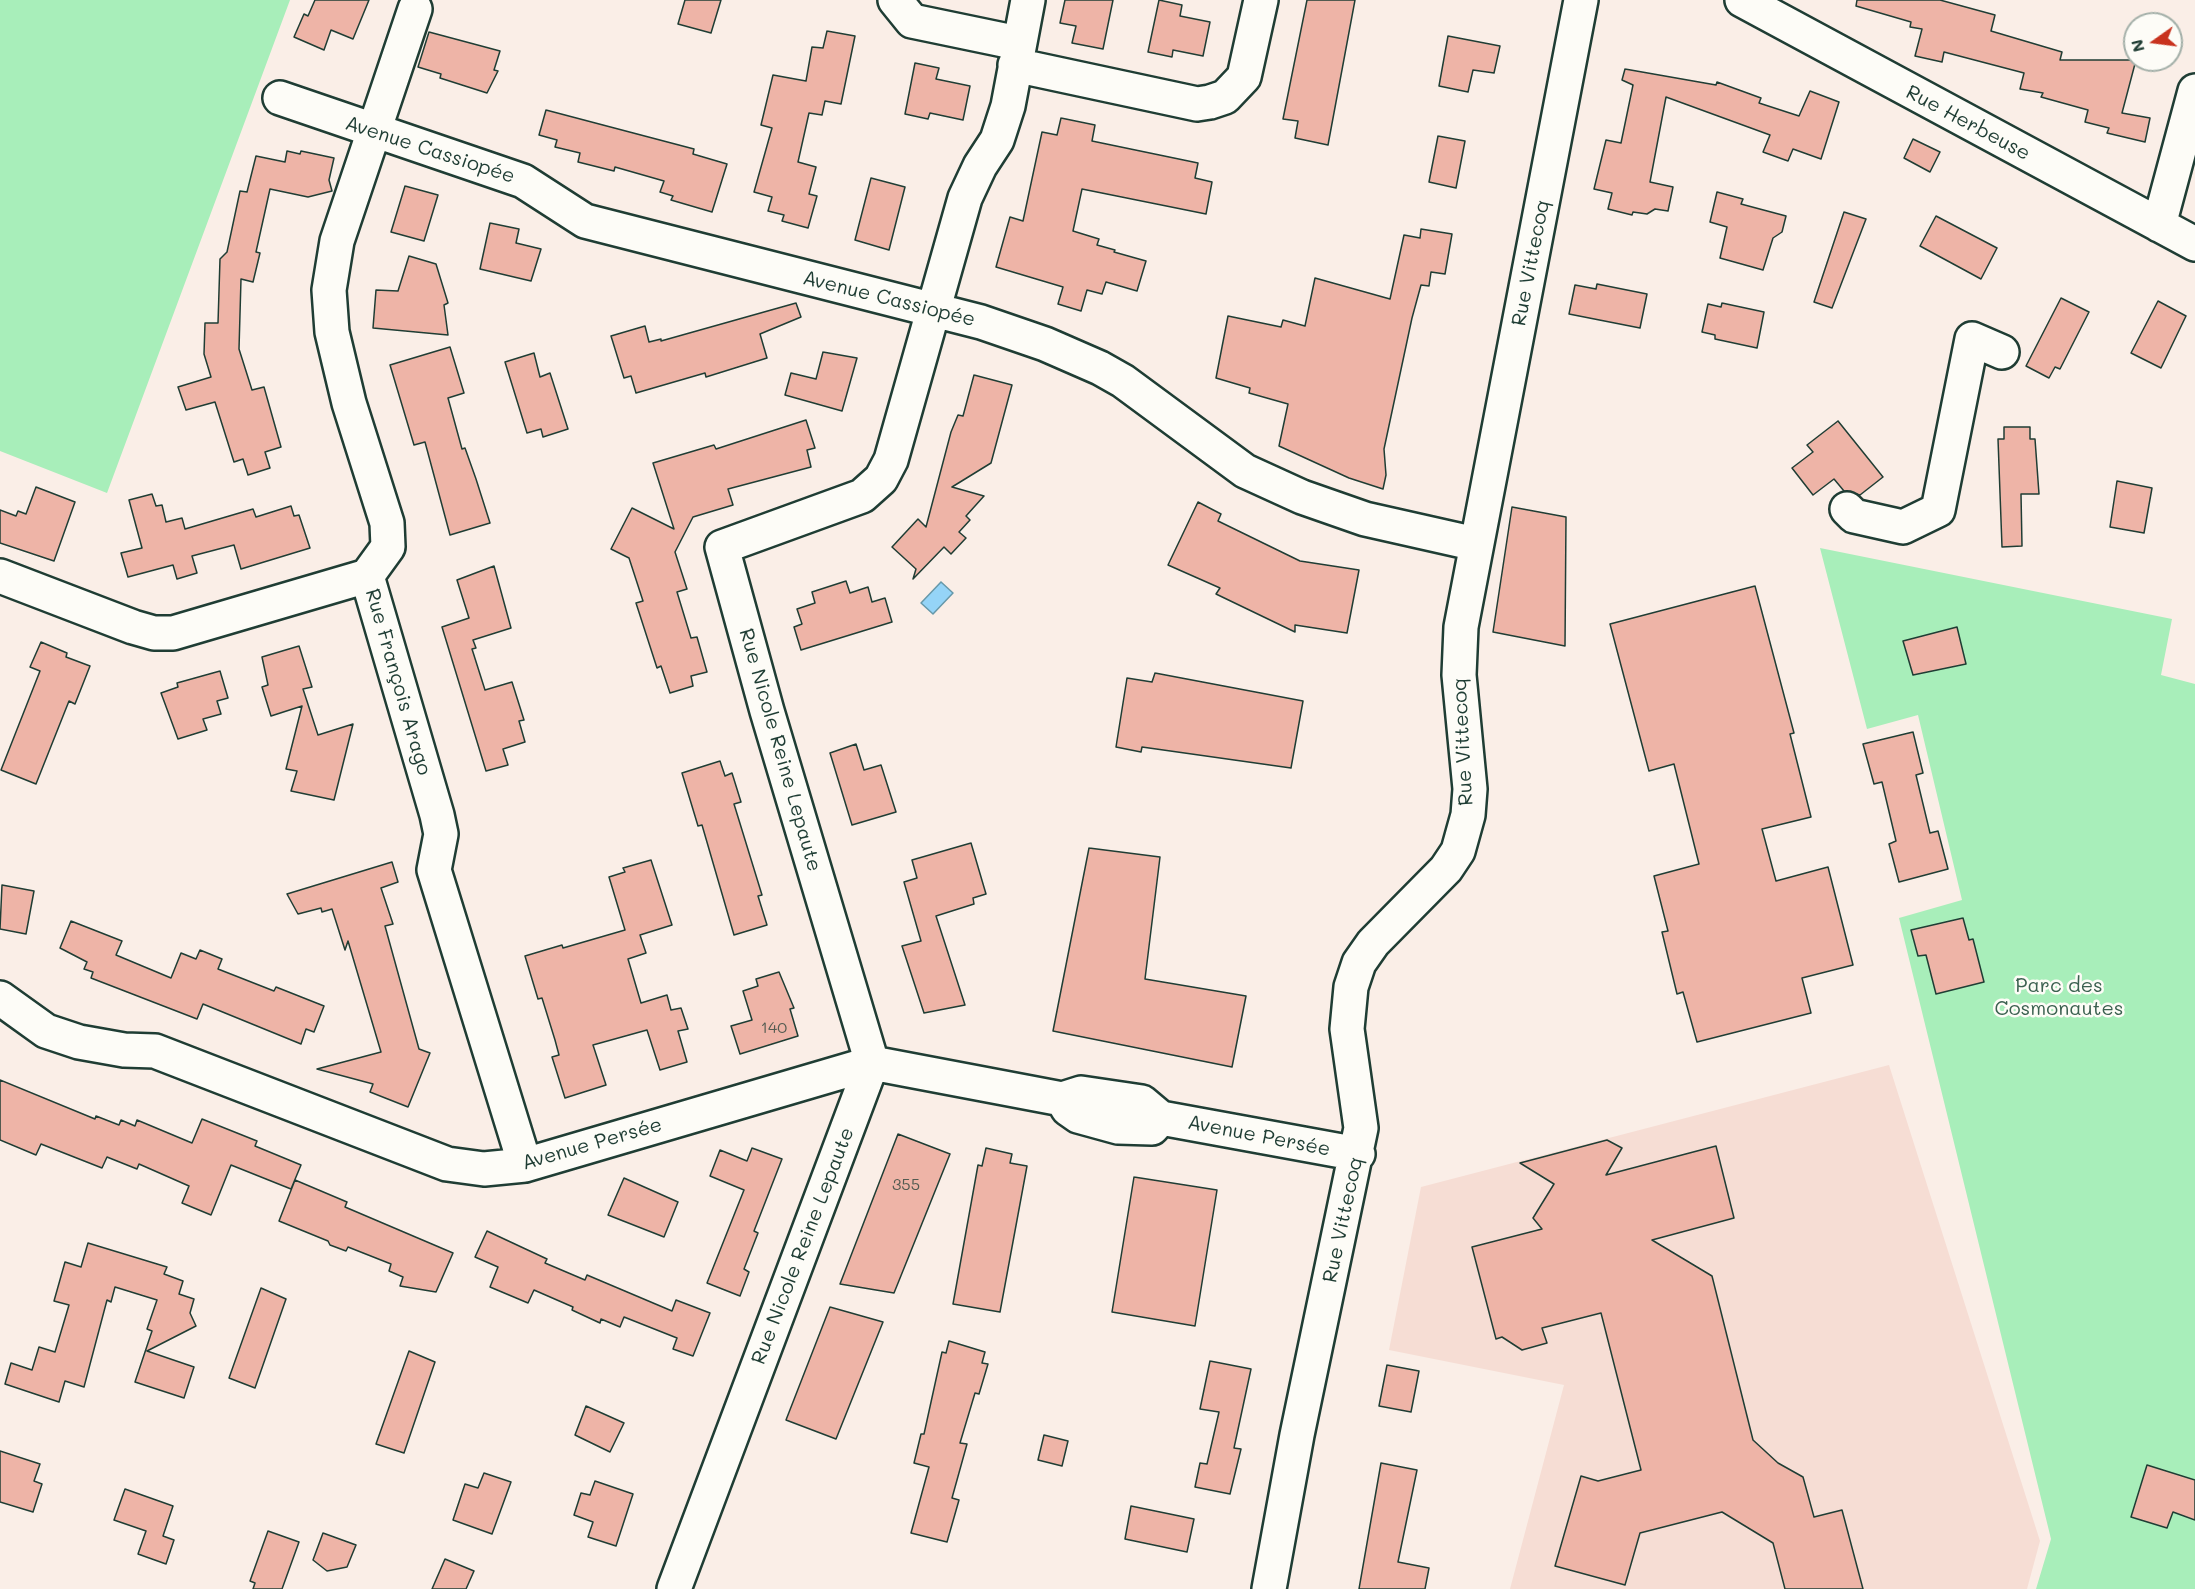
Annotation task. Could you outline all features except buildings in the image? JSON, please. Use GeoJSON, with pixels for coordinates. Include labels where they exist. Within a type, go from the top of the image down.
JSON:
{"type":"FeatureCollection","features":[{"type":"Feature","properties":{"kind":"street"},"geometry":{"type":"LineString","coordinates":[[894,0],[912,21],[1017,54],[1197,104],[1225,98],[1244,77],[1261,0]]}},
{"type":"Feature","properties":{"kind":"street","name":"Rue Nicole Reine Lepaute"},"geometry":{"type":"LineString","coordinates":[[674,1589],[872,1063],[767,711],[722,547],[862,496],[881,479],[891,460],[965,198],[980,166],[997,140],[1008,106],[1028,0]]}},
{"type":"Feature","properties":{"kind":"street","name":"Rue Vittecoq"},"geometry":{"type":"LineString","coordinates":[[1269,1589],[1299,1424],[1358,1155],[1361,1128],[1360,1103],[1347,1029],[1351,987],[1359,963],[1373,943],[1446,869],[1458,851],[1468,815],[1470,789],[1459,675],[1461,627],[1581,0]]}},
{"type":"Feature","properties":{"kind":"street","name":"Rue Herbeuse"},"geometry":{"type":"LineString","coordinates":[[1748,1],[2195,244]]}},
{"type":"Feature","properties":{"kind":"street","name":"Rue François Arago"},"geometry":{"type":"LineString","coordinates":[[415,9],[336,241],[329,290],[332,332],[339,366],[387,523],[388,547],[367,576],[437,815],[441,834],[434,870],[525,1165]]}},
{"type":"Feature","properties":{"kind":"street"},"geometry":{"type":"LineString","coordinates":[[2159,225],[2195,91]]}},
{"type":"Feature","properties":{"kind":"street","name":"Avenue Cassiopée"},"geometry":{"type":"LineString","coordinates":[[280,98],[523,181],[585,220],[981,322],[1045,344],[1100,368],[1245,471],[1302,497],[1365,519],[1476,544]]}},
{"type":"Feature","properties":{"kind":"street"},"geometry":{"type":"LineString","coordinates":[[1847,509],[1854,516],[1903,527],[1938,510],[1972,339],[2002,352]]}},
{"type":"Feature","properties":{"kind":"street"},"geometry":{"type":"LineString","coordinates":[[0,576],[154,633],[173,633],[367,576]]}},
{"type":"Feature","properties":{"kind":"street","name":"Avenue Persée"},"geometry":{"type":"LineString","coordinates":[[0,998],[46,1030],[79,1042],[123,1050],[154,1051],[447,1164],[484,1169],[525,1165],[872,1063],[1062,1099],[1081,1092],[1142,1102],[1161,1118],[1358,1155]]}},
{"type":"Feature","properties":{"kind":"shaded area"},"geometry":{"type":"Polygon","coordinates":[[[1889,1065],[2040,1541],[2027,1589],[1510,1589],[1564,1385],[1389,1350],[1421,1187],[1889,1065]]]}},
{"type":"Feature","properties":{"kind":"green space"},"geometry":{"type":"Polygon","coordinates":[[[0,0],[290,0],[107,493],[0,451],[0,0]]]}},
{"type":"Feature","properties":{"kind":"green space","name":"Parc des Cosmonautes"},"geometry":{"type":"Polygon","coordinates":[[[1820,548],[2172,619],[2161,675],[2195,684],[2195,1589],[2036,1589],[2051,1539],[1899,918],[1962,900],[1918,715],[1867,729],[1820,548]]]}},
{"type":"Feature","properties":{"kind":"water"},"geometry":{"type":"Polygon","coordinates":[[[941,582],[953,593],[933,614],[921,603],[941,582]]]}}]}
